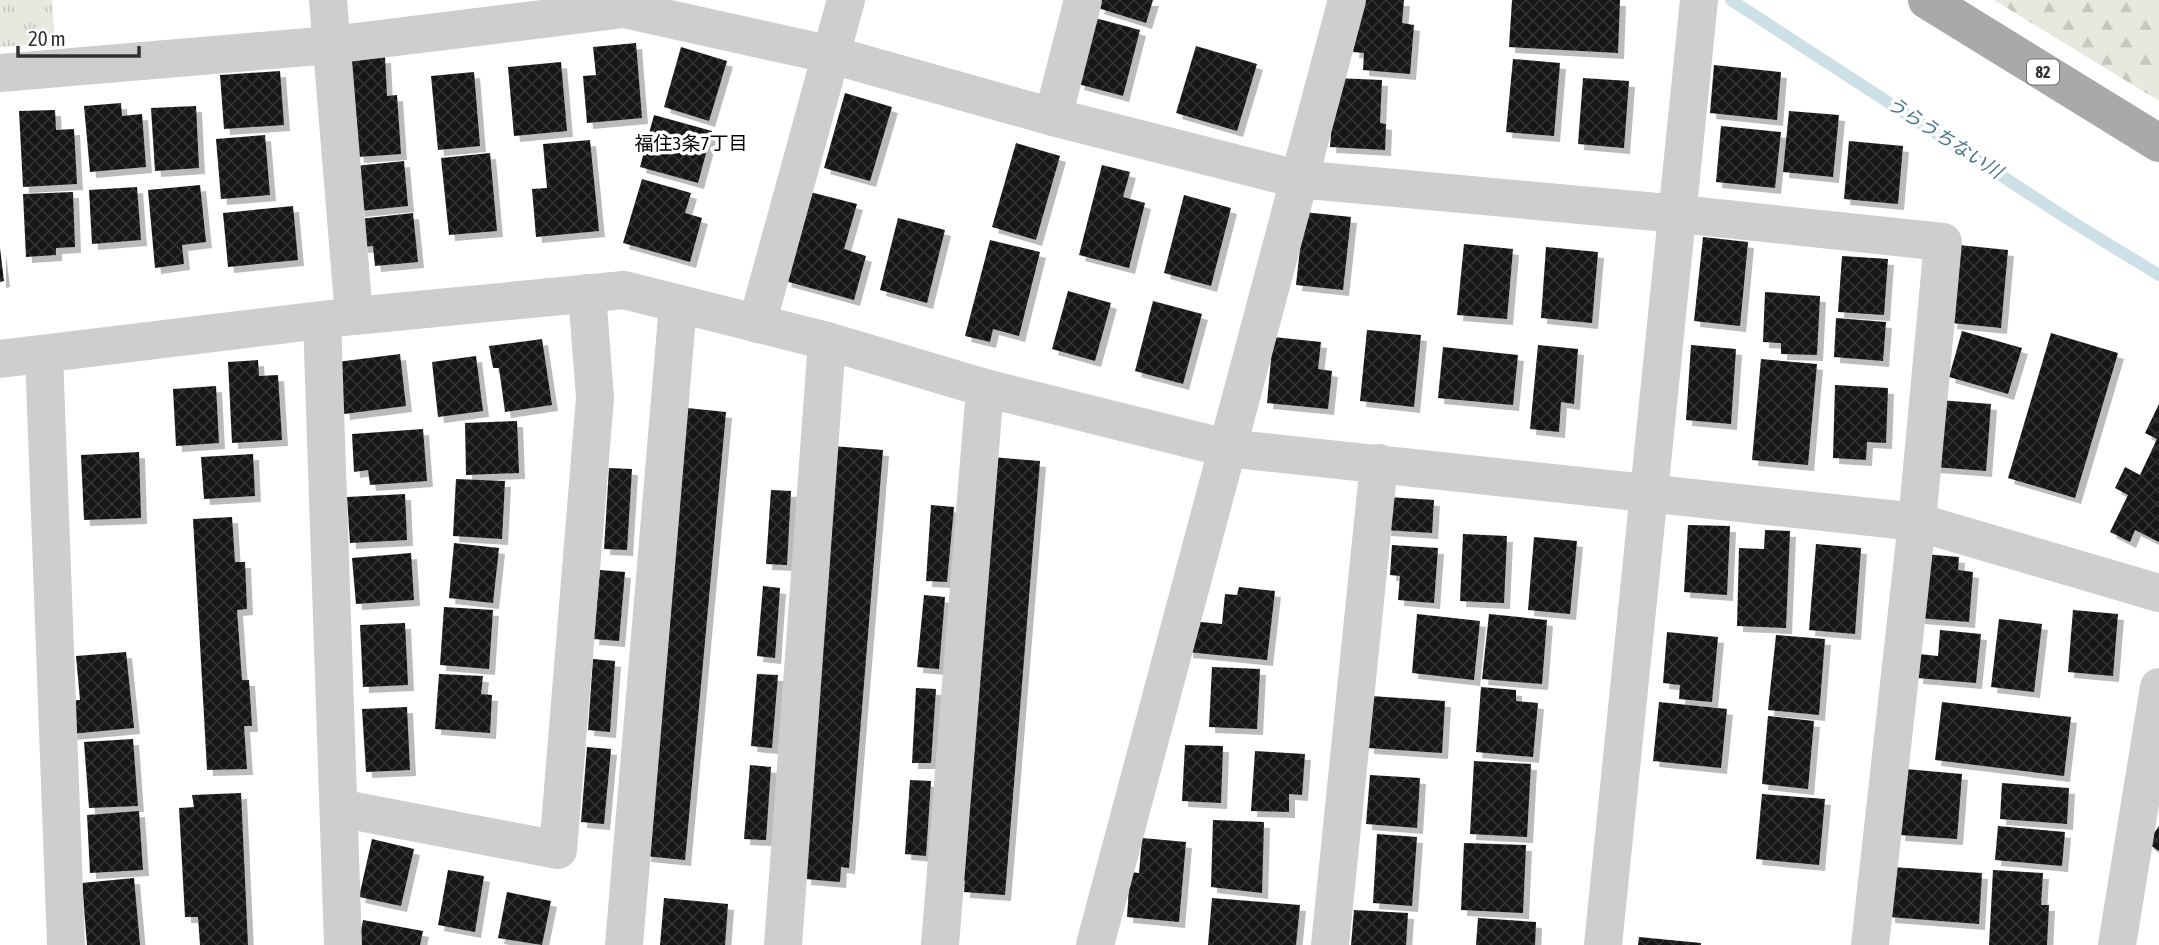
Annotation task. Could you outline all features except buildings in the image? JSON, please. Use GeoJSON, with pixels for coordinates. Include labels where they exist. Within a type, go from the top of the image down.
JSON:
{"type":"FeatureCollection","features":[{"type":"Feature","properties":{"kind":"main road","name":"82"},"geometry":{"type":"LineString","coordinates":[[1927,0],[2159,143]]}},
{"type":"Feature","properties":{"kind":"street"},"geometry":{"type":"LineString","coordinates":[[328,0],[338,318],[339,808],[343,945]]}},
{"type":"Feature","properties":{"kind":"street"},"geometry":{"type":"LineString","coordinates":[[757,324],[846,0]]}},
{"type":"Feature","properties":{"kind":"street"},"geometry":{"type":"LineString","coordinates":[[1052,117],[1083,0]]}},
{"type":"Feature","properties":{"kind":"street"},"geometry":{"type":"LineString","coordinates":[[1095,945],[1297,179],[1347,0]]}},
{"type":"Feature","properties":{"kind":"street"},"geometry":{"type":"LineString","coordinates":[[1603,945],[1679,214],[1698,4]]}},
{"type":"Feature","properties":{"kind":"street"},"geometry":{"type":"LineString","coordinates":[[0,73],[331,45],[624,9],[832,55],[1052,117],[1297,179],[1679,214],[1942,242],[1917,522],[1870,945]]}},
{"type":"Feature","properties":{"kind":"street"},"geometry":{"type":"LineString","coordinates":[[0,359],[338,318],[624,290],[827,341],[985,388],[1226,448],[1650,491],[1917,522],[2159,593]]}},
{"type":"Feature","properties":{"kind":"street"},"geometry":{"type":"LineString","coordinates":[[339,808],[558,850],[595,398],[587,293]]}},
{"type":"Feature","properties":{"kind":"street"},"geometry":{"type":"LineString","coordinates":[[624,945],[678,305]]}},
{"type":"Feature","properties":{"kind":"street"},"geometry":{"type":"LineString","coordinates":[[783,945],[827,341]]}},
{"type":"Feature","properties":{"kind":"street"},"geometry":{"type":"LineString","coordinates":[[44,354],[66,945]]}},
{"type":"Feature","properties":{"kind":"street"},"geometry":{"type":"LineString","coordinates":[[940,945],[985,388]]}},
{"type":"Feature","properties":{"kind":"street"},"geometry":{"type":"LineString","coordinates":[[1330,945],[1379,463]]}},
{"type":"Feature","properties":{"kind":"street"},"geometry":{"type":"LineString","coordinates":[[2117,945],[2159,687]]}},
{"type":"Feature","properties":{"kind":"green space"},"geometry":{"type":"Polygon","coordinates":[[[0,0],[52,0],[55,43],[0,47],[0,0]]]}},
{"type":"Feature","properties":{"kind":"green space"},"geometry":{"type":"Polygon","coordinates":[[[1994,0],[2159,0],[2159,101],[1994,0]]]}},
{"type":"Feature","properties":{"kind":"waterway","name":"うらうちない川"},"geometry":{"type":"LineString","coordinates":[[1731,0],[2074,223],[2159,275]]}},
{"type":"Feature","properties":{"kind":"district","name":"福住3条7丁目"},"geometry":{"type":"Point","coordinates":[691,143]}}]}
